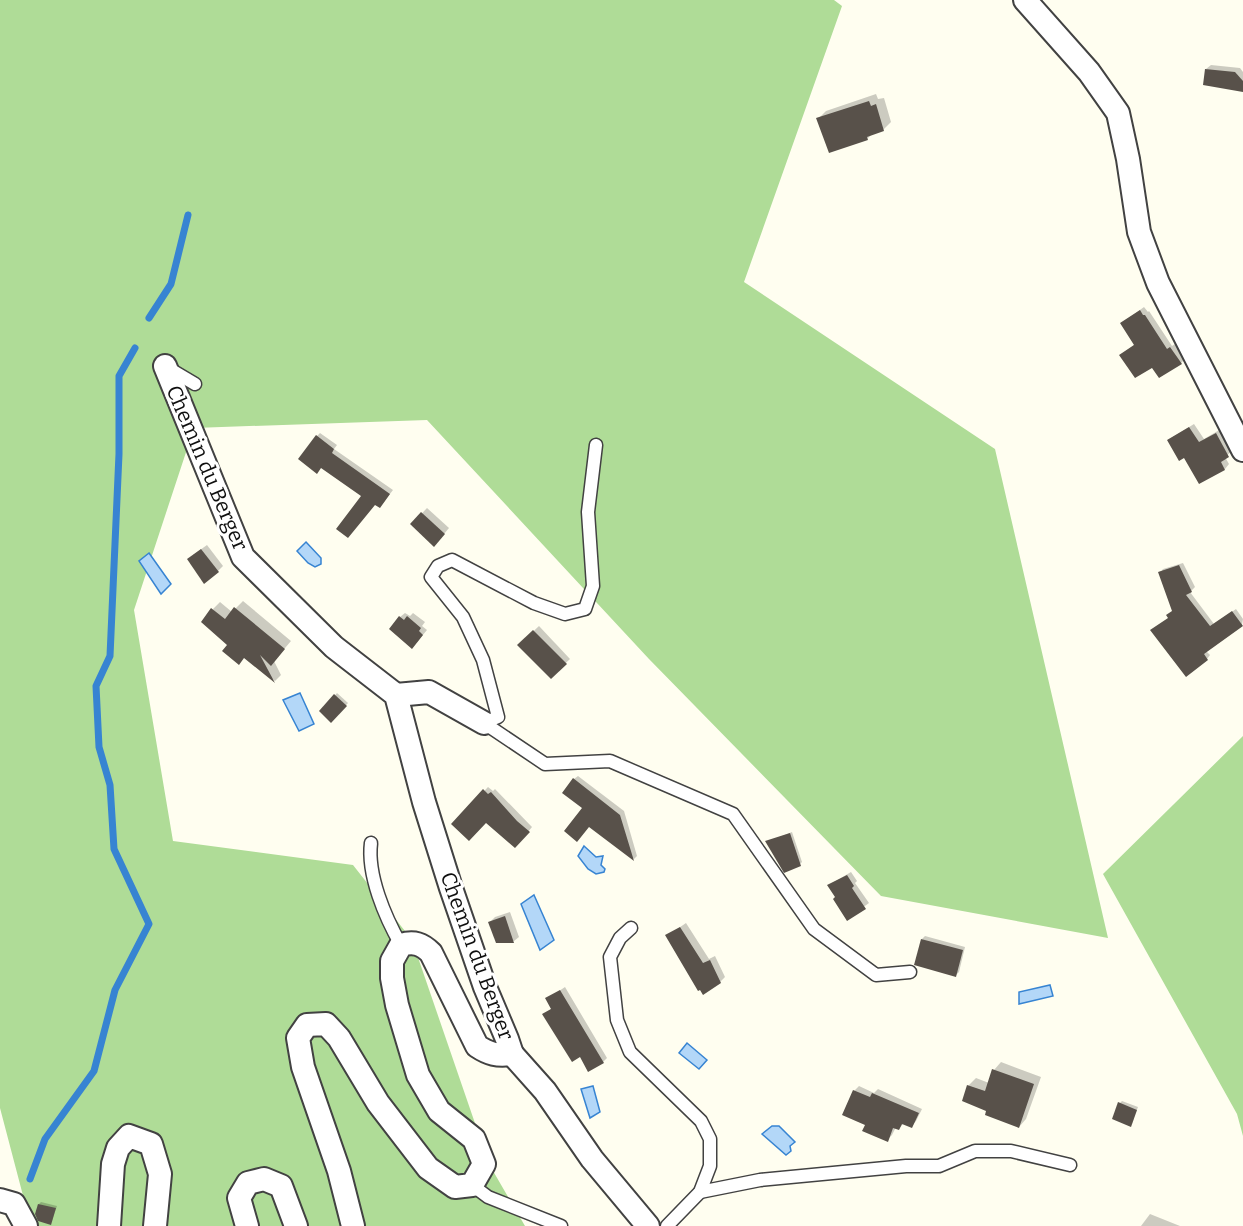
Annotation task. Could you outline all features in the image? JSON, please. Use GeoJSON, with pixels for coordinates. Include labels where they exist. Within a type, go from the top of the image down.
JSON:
{"type":"FeatureCollection","features":[{"type":"Feature","properties":{"kind":"street"},"geometry":{"type":"LineString","coordinates":[[1025,0],[1089,72],[1118,113],[1128,159],[1139,232],[1158,283],[1243,450]]}},
{"type":"Feature","properties":{"kind":"street","name":"Chemin du Berger"},"geometry":{"type":"LineString","coordinates":[[165,366],[243,557],[334,647],[396,695],[424,802],[451,888],[485,987],[512,1054],[500,1056],[488,1053],[477,1046],[431,953],[422,944],[409,942],[401,945]]}},
{"type":"Feature","properties":{"kind":"street"},"geometry":{"type":"LineString","coordinates":[[396,695],[429,692],[484,723]]}},
{"type":"Feature","properties":{"kind":"street"},"geometry":{"type":"LineString","coordinates":[[353,1226],[339,1171],[303,1067],[298,1038],[307,1025],[326,1024],[339,1038],[378,1103],[428,1168],[455,1187],[472,1185],[484,1164],[474,1139],[439,1111],[418,1075],[397,1005],[392,978],[392,961],[401,945]]}},
{"type":"Feature","properties":{"kind":"street"},"geometry":{"type":"LineString","coordinates":[[512,1054],[545,1091],[592,1159],[648,1226]]}},
{"type":"Feature","properties":{"kind":"street"},"geometry":{"type":"LineString","coordinates":[[109,1226],[113,1164],[118,1148],[129,1136],[151,1144],[160,1174],[155,1226]]}},
{"type":"Feature","properties":{"kind":"street"},"geometry":{"type":"LineString","coordinates":[[247,1226],[239,1198],[248,1184],[264,1179],[281,1186],[296,1226]]}},
{"type":"Feature","properties":{"kind":"street"},"geometry":{"type":"LineString","coordinates":[[0,1200],[14,1204],[26,1226]]}},
{"type":"Feature","properties":{"kind":"lane"},"geometry":{"type":"LineString","coordinates":[[165,366],[195,384]]}},
{"type":"Feature","properties":{"kind":"lane"},"geometry":{"type":"LineString","coordinates":[[484,723],[498,717],[483,660],[463,617],[431,577],[438,566],[452,560],[534,603],[565,614],[585,609],[593,586],[588,512],[596,445]]}},
{"type":"Feature","properties":{"kind":"lane"},"geometry":{"type":"LineString","coordinates":[[484,723],[545,764],[610,761],[733,814],[814,929],[876,975],[910,972]]}},
{"type":"Feature","properties":{"kind":"lane"},"geometry":{"type":"LineString","coordinates":[[371,843],[369,860],[388,923],[401,945]]}},
{"type":"Feature","properties":{"kind":"lane"},"geometry":{"type":"LineString","coordinates":[[631,928],[620,938],[610,957],[617,1020],[630,1052],[701,1121],[710,1139],[710,1166],[700,1192],[668,1226]]}},
{"type":"Feature","properties":{"kind":"lane"},"geometry":{"type":"LineString","coordinates":[[700,1192],[760,1180],[906,1166],[939,1166],[975,1151],[1011,1151],[1070,1165]]}},
{"type":"Feature","properties":{"kind":"lane"},"geometry":{"type":"LineString","coordinates":[[472,1185],[488,1197],[561,1226]]}},
{"type":"Feature","properties":{"kind":"green space"},"geometry":{"type":"Polygon","coordinates":[[[0,0],[834,0],[842,6],[744,282],[995,449],[1108,938],[881,896],[649,659],[427,420],[194,428],[134,610],[173,841],[353,865],[412,940],[489,1164],[525,1226],[31,1226],[0,1108],[0,0]]]}},
{"type":"Feature","properties":{"kind":"green space"},"geometry":{"type":"Polygon","coordinates":[[[1243,736],[1243,1136],[1237,1114],[1103,874],[1243,736]]]}},
{"type":"Feature","properties":{"kind":"water"},"geometry":{"type":"Polygon","coordinates":[[[306,542],[321,558],[321,564],[315,567],[297,551],[306,542]]]}},
{"type":"Feature","properties":{"kind":"water"},"geometry":{"type":"Polygon","coordinates":[[[149,553],[171,584],[161,594],[139,561],[149,553]]]}},
{"type":"Feature","properties":{"kind":"water"},"geometry":{"type":"Polygon","coordinates":[[[300,693],[314,724],[299,731],[283,700],[300,693]]]}},
{"type":"Feature","properties":{"kind":"water"},"geometry":{"type":"Polygon","coordinates":[[[584,846],[596,857],[603,856],[601,865],[605,869],[604,872],[596,874],[588,869],[578,856],[584,846]]]}},
{"type":"Feature","properties":{"kind":"water"},"geometry":{"type":"Polygon","coordinates":[[[534,895],[554,940],[540,950],[521,904],[534,895]]]}},
{"type":"Feature","properties":{"kind":"water"},"geometry":{"type":"Polygon","coordinates":[[[1050,985],[1053,996],[1019,1004],[1019,992],[1050,985]]]}},
{"type":"Feature","properties":{"kind":"water"},"geometry":{"type":"Polygon","coordinates":[[[687,1043],[707,1060],[699,1069],[679,1053],[687,1043]]]}},
{"type":"Feature","properties":{"kind":"water"},"geometry":{"type":"Polygon","coordinates":[[[593,1086],[600,1112],[590,1118],[581,1089],[593,1086]]]}},
{"type":"Feature","properties":{"kind":"water"},"geometry":{"type":"Polygon","coordinates":[[[772,1126],[779,1126],[795,1142],[790,1146],[791,1151],[786,1155],[762,1134],[772,1126]]]}},
{"type":"Feature","properties":{"kind":"building"},"geometry":{"type":"Polygon","coordinates":[[[1205,69],[1235,72],[1243,81],[1243,92],[1203,85],[1205,69]]]}},
{"type":"Feature","properties":{"kind":"building"},"geometry":{"type":"Polygon","coordinates":[[[869,101],[871,106],[876,104],[884,131],[867,137],[868,140],[829,153],[816,118],[869,101]]]}},
{"type":"Feature","properties":{"kind":"building"},"geometry":{"type":"Polygon","coordinates":[[[1140,310],[1167,349],[1170,347],[1182,364],[1159,378],[1152,368],[1135,378],[1119,355],[1134,345],[1120,323],[1140,310]]]}},
{"type":"Feature","properties":{"kind":"building"},"geometry":{"type":"Polygon","coordinates":[[[1189,427],[1199,442],[1216,433],[1229,457],[1221,462],[1225,470],[1199,484],[1184,458],[1179,461],[1167,440],[1189,427]]]}},
{"type":"Feature","properties":{"kind":"building"},"geometry":{"type":"Polygon","coordinates":[[[316,435],[334,449],[332,453],[390,494],[380,508],[375,505],[348,538],[336,529],[361,496],[321,468],[317,474],[298,459],[316,435]]]}},
{"type":"Feature","properties":{"kind":"building"},"geometry":{"type":"Polygon","coordinates":[[[421,512],[445,534],[434,547],[410,524],[421,512]]]}},
{"type":"Feature","properties":{"kind":"building"},"geometry":{"type":"Polygon","coordinates":[[[201,549],[219,572],[204,584],[187,559],[201,549]]]}},
{"type":"Feature","properties":{"kind":"building"},"geometry":{"type":"Polygon","coordinates":[[[1179,565],[1192,592],[1186,595],[1210,626],[1232,611],[1243,626],[1204,654],[1208,660],[1186,677],[1150,630],[1168,618],[1166,615],[1172,611],[1158,572],[1179,565]]]}},
{"type":"Feature","properties":{"kind":"building"},"geometry":{"type":"Polygon","coordinates":[[[234,607],[285,649],[271,666],[260,655],[275,683],[244,658],[239,665],[222,651],[227,645],[201,622],[211,608],[225,619],[234,607]]]}},
{"type":"Feature","properties":{"kind":"building"},"geometry":{"type":"Polygon","coordinates":[[[399,616],[404,620],[407,616],[421,628],[419,631],[423,635],[412,649],[389,629],[399,616]]]}},
{"type":"Feature","properties":{"kind":"building"},"geometry":{"type":"Polygon","coordinates":[[[533,630],[567,664],[551,679],[517,645],[533,630]]]}},
{"type":"Feature","properties":{"kind":"building"},"geometry":{"type":"Polygon","coordinates":[[[334,694],[347,706],[331,723],[319,711],[334,694]]]}},
{"type":"Feature","properties":{"kind":"building"},"geometry":{"type":"Polygon","coordinates":[[[573,778],[620,815],[634,861],[589,827],[577,842],[564,831],[582,808],[562,793],[573,778]]]}},
{"type":"Feature","properties":{"kind":"building"},"geometry":{"type":"Polygon","coordinates":[[[483,789],[488,794],[491,792],[530,832],[515,848],[486,823],[469,841],[451,824],[483,789]]]}},
{"type":"Feature","properties":{"kind":"building"},"geometry":{"type":"Polygon","coordinates":[[[790,833],[801,866],[784,873],[765,841],[790,833]]]}},
{"type":"Feature","properties":{"kind":"building"},"geometry":{"type":"Polygon","coordinates":[[[847,875],[854,886],[852,888],[866,909],[847,921],[827,885],[847,875]]]}},
{"type":"Feature","properties":{"kind":"building"},"geometry":{"type":"Polygon","coordinates":[[[505,916],[514,943],[496,943],[488,922],[505,916]]]}},
{"type":"Feature","properties":{"kind":"building"},"geometry":{"type":"Polygon","coordinates":[[[680,927],[703,963],[710,960],[721,983],[703,995],[700,990],[698,991],[665,935],[680,927]]]}},
{"type":"Feature","properties":{"kind":"building"},"geometry":{"type":"Polygon","coordinates":[[[921,939],[963,950],[956,977],[914,965],[921,939]]]}},
{"type":"Feature","properties":{"kind":"building"},"geometry":{"type":"Polygon","coordinates":[[[560,990],[604,1063],[588,1072],[580,1057],[572,1062],[542,1014],[551,1009],[545,998],[560,990]]]}},
{"type":"Feature","properties":{"kind":"building"},"geometry":{"type":"Polygon","coordinates":[[[992,1069],[1034,1084],[1019,1128],[985,1115],[986,1111],[962,1101],[967,1085],[985,1091],[992,1069]]]}},
{"type":"Feature","properties":{"kind":"building"},"geometry":{"type":"Polygon","coordinates":[[[853,1090],[870,1097],[872,1093],[919,1113],[912,1128],[902,1124],[899,1130],[893,1128],[888,1142],[862,1131],[865,1125],[842,1115],[853,1090]]]}},
{"type":"Feature","properties":{"kind":"building"},"geometry":{"type":"Polygon","coordinates":[[[1118,1102],[1137,1110],[1131,1127],[1112,1119],[1118,1102]]]}},
{"type":"Feature","properties":{"kind":"building"},"geometry":{"type":"Polygon","coordinates":[[[38,1204],[56,1208],[51,1225],[38,1221],[35,1214],[38,1204]]]}},
{"type":"Feature","properties":{"kind":"waterway"},"geometry":{"type":"LineString","coordinates":[[149,318],[171,284],[188,215]]}},
{"type":"Feature","properties":{"kind":"waterway"},"geometry":{"type":"LineString","coordinates":[[30,1179],[45,1139],[94,1071],[115,990],[149,924],[114,849],[110,785],[99,747],[96,686],[110,656],[119,454],[119,376],[135,348]]}}]}
